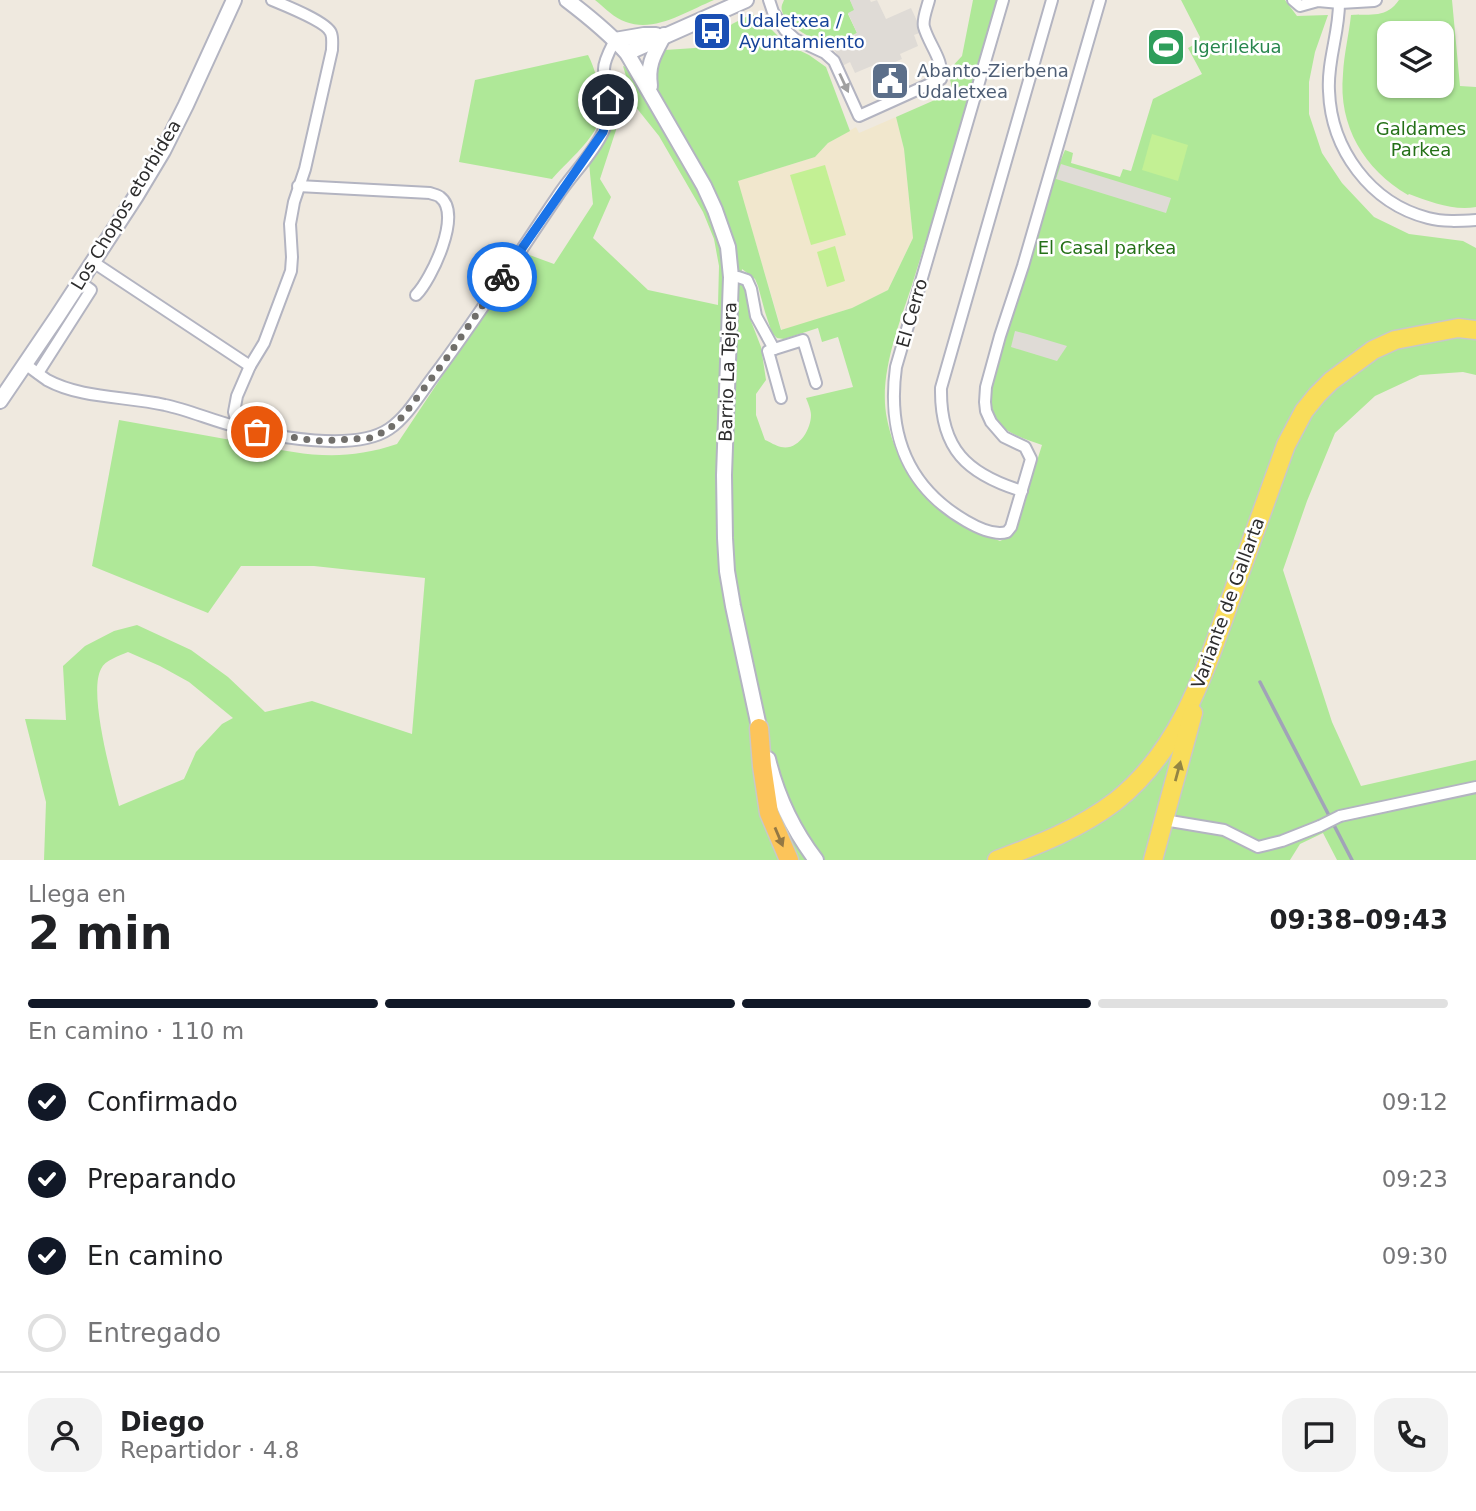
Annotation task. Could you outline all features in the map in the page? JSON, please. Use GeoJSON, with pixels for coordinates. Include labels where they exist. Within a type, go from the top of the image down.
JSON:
{"type":"FeatureCollection","features":[{"type":"Feature","properties":{"kind":"highway"},"geometry":{"type":"LineString","coordinates":[[759,729],[769,813],[789,860]]}},
{"type":"Feature","properties":{"kind":"main road","name":"Variante de Gallarta"},"geometry":{"type":"LineString","coordinates":[[997,860],[1075,828],[1116,800],[1150,766],[1171,738],[1186,714],[1203,676],[1286,445],[1304,411],[1331,381],[1373,349],[1395,340],[1458,328],[1476,330]]}},
{"type":"Feature","properties":{"kind":"main road","name":"Variante de Gallarta"},"geometry":{"type":"LineString","coordinates":[[1435,333],[1476,339]]}},
{"type":"Feature","properties":{"kind":"main road"},"geometry":{"type":"LineString","coordinates":[[1153,860],[1203,676]]}},
{"type":"Feature","properties":{"kind":"street","name":"Los Chopos etorbidea"},"geometry":{"type":"LineString","coordinates":[[0,401],[163,151],[187,105],[234,0]]}},
{"type":"Feature","properties":{"kind":"street"},"geometry":{"type":"LineString","coordinates":[[238,427],[234,412],[237,396],[264,343],[291,271],[290,224],[329,61],[332,35],[329,28],[272,0]]}},
{"type":"Feature","properties":{"kind":"street","name":"Barrio La Tejera"},"geometry":{"type":"LineString","coordinates":[[567,0],[627,52],[704,186],[728,247],[731,277],[724,514],[727,571],[746,670],[770,769],[797,833],[816,860]]}},
{"type":"Feature","properties":{"kind":"street"},"geometry":{"type":"LineString","coordinates":[[627,52],[746,0]]}},
{"type":"Feature","properties":{"kind":"street"},"geometry":{"type":"LineString","coordinates":[[769,0],[785,30],[795,39],[825,53],[834,61],[859,116],[941,79],[941,64],[923,25],[929,0]]}},
{"type":"Feature","properties":{"kind":"street","name":"El Cerro"},"geometry":{"type":"LineString","coordinates":[[1003,0],[896,367],[893,408],[905,454],[929,492],[948,511],[997,534],[1011,527],[1031,459],[1025,447],[1004,437],[991,422],[985,402],[986,387],[1100,0]]}},
{"type":"Feature","properties":{"kind":"street"},"geometry":{"type":"LineString","coordinates":[[1022,491],[992,481],[965,462],[947,433],[940,405],[941,388],[1052,0]]}},
{"type":"Feature","properties":{"kind":"street"},"geometry":{"type":"LineString","coordinates":[[1293,0],[1300,6],[1318,1],[1376,0]]}},
{"type":"Feature","properties":{"kind":"street"},"geometry":{"type":"LineString","coordinates":[[1339,1],[1339,17],[1329,64],[1329,90],[1331,114],[1341,147],[1361,176],[1389,202],[1427,218],[1447,221],[1476,220]]}},
{"type":"Feature","properties":{"kind":"street"},"geometry":{"type":"LineString","coordinates":[[25,364],[49,381],[68,388],[172,406],[212,421],[257,432],[317,441],[370,438],[388,430],[403,416],[444,362],[603,132],[608,115],[608,85],[604,67],[615,40],[664,35]]}},
{"type":"Feature","properties":{"kind":"street"},"geometry":{"type":"LineString","coordinates":[[650,92],[650,62],[664,35]]}},
{"type":"Feature","properties":{"kind":"street"},"geometry":{"type":"LineString","coordinates":[[299,186],[430,193],[440,196],[447,210],[444,243],[434,270],[416,295]]}},
{"type":"Feature","properties":{"kind":"street"},"geometry":{"type":"LineString","coordinates":[[93,262],[250,366]]}},
{"type":"Feature","properties":{"kind":"street"},"geometry":{"type":"LineString","coordinates":[[731,277],[738,276],[747,280],[756,316],[774,349]]}},
{"type":"Feature","properties":{"kind":"street"},"geometry":{"type":"LineString","coordinates":[[38,373],[91,290],[80,282]]}},
{"type":"Feature","properties":{"kind":"street"},"geometry":{"type":"LineString","coordinates":[[781,398],[768,351],[803,340],[816,383]]}},
{"type":"Feature","properties":{"kind":"street"},"geometry":{"type":"LineString","coordinates":[[1164,820],[1224,830],[1258,847],[1282,841],[1340,816],[1476,787]]}},
{"type":"Feature","properties":{"kind":"shaded area"},"geometry":{"type":"Polygon","coordinates":[[[850,0],[877,0],[886,19],[911,8],[922,32],[914,35],[918,46],[900,54],[902,59],[877,70],[874,65],[855,73],[850,62],[842,66],[832,44],[857,33],[848,13],[854,10],[850,0]]]}},
{"type":"Feature","properties":{"kind":"shaded area"},"geometry":{"type":"Polygon","coordinates":[[[896,117],[904,149],[913,238],[888,290],[852,308],[782,331],[737,181],[815,157],[828,143],[856,127],[859,133],[896,117]]]}},
{"type":"Feature","properties":{"kind":"shaded area"},"geometry":{"type":"Polygon","coordinates":[[[1061,164],[1171,198],[1166,213],[1056,179],[1061,164]]]}},
{"type":"Feature","properties":{"kind":"shaded area"},"geometry":{"type":"Polygon","coordinates":[[[1015,331],[1067,346],[1057,361],[1011,347],[1015,331]]]}},
{"type":"Feature","properties":{"kind":"green space"},"geometry":{"type":"Polygon","coordinates":[[[595,0],[714,0],[659,23],[637,25],[622,20],[595,0]]]}},
{"type":"Feature","properties":{"kind":"green space"},"geometry":{"type":"Polygon","coordinates":[[[784,0],[850,0],[855,10],[848,14],[857,33],[834,44],[818,41],[789,22],[782,11],[784,0]]]}},
{"type":"Feature","properties":{"kind":"green space","name":"El Casal parkea"},"geometry":{"type":"Polygon","coordinates":[[[973,0],[999,0],[896,334],[885,386],[885,403],[897,452],[924,495],[950,518],[1000,541],[1015,531],[1042,445],[1010,432],[998,422],[991,407],[992,384],[1055,174],[1065,150],[1073,153],[1071,163],[1120,177],[1123,169],[1131,171],[1153,99],[1202,74],[1188,48],[1199,42],[1200,37],[1181,0],[1285,0],[1297,16],[1328,15],[1315,52],[1309,82],[1309,114],[1322,153],[1342,183],[1374,217],[1409,234],[1463,241],[1476,248],[1476,375],[1463,372],[1420,375],[1375,396],[1335,433],[1283,570],[1332,722],[1361,786],[1476,760],[1476,860],[1337,860],[1323,833],[1300,844],[1290,860],[44,860],[46,802],[25,719],[66,720],[63,666],[85,646],[114,631],[137,625],[191,650],[228,677],[265,712],[312,701],[412,734],[425,578],[314,566],[241,566],[208,613],[92,566],[119,420],[314,454],[353,454],[397,444],[524,253],[554,264],[593,204],[589,163],[613,86],[613,76],[616,130],[600,179],[611,197],[593,238],[648,290],[718,305],[719,266],[714,239],[703,212],[659,136],[635,106],[623,66],[656,79],[660,54],[665,50],[695,48],[721,37],[732,24],[752,14],[762,20],[786,44],[826,67],[850,131],[828,143],[815,157],[738,181],[781,330],[852,308],[888,290],[913,238],[904,149],[896,117],[953,92],[948,71],[962,56],[973,0]],[[742,269],[740,284],[746,286],[748,291],[751,321],[761,347],[766,380],[756,394],[756,415],[765,440],[779,446],[793,446],[809,427],[811,413],[806,398],[853,387],[838,337],[822,342],[818,328],[784,339],[777,338],[772,333],[755,279],[742,269]],[[128,652],[106,663],[101,669],[97,697],[119,806],[184,779],[196,752],[222,724],[233,718],[189,682],[128,652]]]}},
{"type":"Feature","properties":{"kind":"green space","name":"Galdames Parkea"},"geometry":{"type":"Polygon","coordinates":[[[1399,0],[1452,0],[1454,21],[1377,21],[1377,98],[1454,98],[1454,22],[1460,86],[1476,87],[1476,207],[1451,207],[1408,195],[1379,172],[1357,144],[1345,111],[1343,93],[1351,15],[1378,14],[1389,10],[1399,0]]]}},
{"type":"Feature","properties":{"kind":"green space"},"geometry":{"type":"Polygon","coordinates":[[[588,55],[599,89],[601,108],[598,124],[584,146],[552,179],[459,162],[475,80],[588,55]]]}},
{"type":"Feature","properties":{"kind":"green space"},"geometry":{"type":"Polygon","coordinates":[[[1152,134],[1188,145],[1178,181],[1142,170],[1152,134]]]}},
{"type":"Feature","properties":{"kind":"green space"},"geometry":{"type":"Polygon","coordinates":[[[825,165],[846,235],[811,245],[790,175],[825,165]]]}},
{"type":"Feature","properties":{"kind":"green space"},"geometry":{"type":"Polygon","coordinates":[[[835,246],[845,281],[827,287],[817,252],[835,246]]]}},
{"type":"Feature","properties":{"kind":"railway"},"geometry":{"type":"LineString","coordinates":[[1260,682],[1352,860]]}},
{"type":"Feature","properties":{"kind":"way so far"},"geometry":{"type":"LineString","coordinates":[[257,432],[317,441],[370,438],[388,430],[403,416],[444,362],[502,277]]}},
{"type":"Feature","properties":{"kind":"place","name":"Udaletxea / Ayuntamiento"},"geometry":{"type":"Point","coordinates":[712,31]}},
{"type":"Feature","properties":{"kind":"place","name":"Igerilekua"},"geometry":{"type":"Point","coordinates":[1166,47]}},
{"type":"Feature","properties":{"kind":"place","name":"Abanto-Zierbena Udaletxea"},"geometry":{"type":"Point","coordinates":[890,81]}},
{"type":"Feature","properties":{"kind":"route"},"geometry":{"type":"LineString","coordinates":[[502,277],[603,132],[608,115],[608,100]]}}]}
